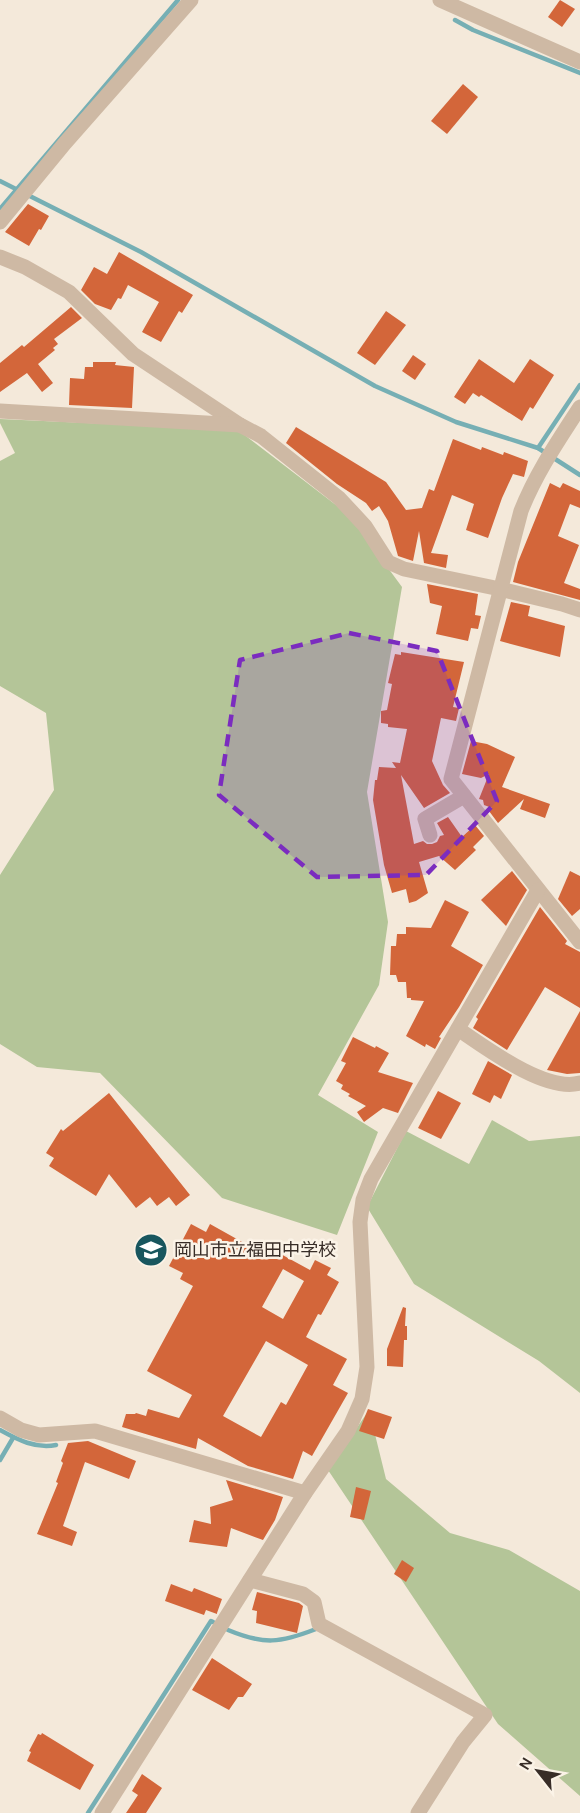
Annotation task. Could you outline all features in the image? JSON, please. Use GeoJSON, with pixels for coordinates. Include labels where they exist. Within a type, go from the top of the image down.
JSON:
{"type":"FeatureCollection","features":[{"type":"Feature","properties":{"kind":"street"},"geometry":{"type":"LineString","coordinates":[[0,222],[191,0]]}},
{"type":"Feature","properties":{"kind":"street"},"geometry":{"type":"LineString","coordinates":[[440,0],[580,62]]}},
{"type":"Feature","properties":{"kind":"street"},"geometry":{"type":"LineString","coordinates":[[0,257],[25,267],[69,292],[133,354],[240,425],[261,436],[339,498],[365,526],[388,562],[404,569],[500,589],[580,610]]}},
{"type":"Feature","properties":{"kind":"street"},"geometry":{"type":"LineString","coordinates":[[580,407],[548,456],[531,486],[521,511],[451,779],[580,942]]}},
{"type":"Feature","properties":{"kind":"street"},"geometry":{"type":"LineString","coordinates":[[0,411],[240,425]]}},
{"type":"Feature","properties":{"kind":"street"},"geometry":{"type":"LineString","coordinates":[[430,835],[425,819],[464,796]]}},
{"type":"Feature","properties":{"kind":"street"},"geometry":{"type":"LineString","coordinates":[[102,1813],[305,1493],[348,1431],[362,1399],[367,1367],[360,1222],[363,1200],[371,1179],[538,890]]}},
{"type":"Feature","properties":{"kind":"street"},"geometry":{"type":"LineString","coordinates":[[458,1029],[510,1064],[538,1077],[572,1085],[580,1083]]}},
{"type":"Feature","properties":{"kind":"street"},"geometry":{"type":"LineString","coordinates":[[0,1418],[21,1430],[39,1435],[95,1431],[305,1493]]}},
{"type":"Feature","properties":{"kind":"street"},"geometry":{"type":"LineString","coordinates":[[250,1580],[303,1594],[314,1602],[319,1624],[485,1715],[463,1742],[418,1813]]}},
{"type":"Feature","properties":{"kind":"highlighted area"},"geometry":{"type":"Polygon","coordinates":[[[349,633],[437,651],[497,801],[426,875],[317,877],[219,795],[240,660],[349,633]]]}},
{"type":"Feature","properties":{"kind":"green space"},"geometry":{"type":"Polygon","coordinates":[[[0,419],[238,430],[349,515],[402,587],[367,792],[388,922],[379,985],[318,1095],[378,1132],[337,1235],[222,1198],[100,1073],[37,1067],[0,1044],[0,875],[54,790],[46,713],[0,686],[0,461],[15,453],[0,419]]]}},
{"type":"Feature","properties":{"kind":"green space"},"geometry":{"type":"Polygon","coordinates":[[[492,1120],[529,1141],[580,1136],[580,1393],[539,1361],[414,1284],[367,1207],[406,1131],[469,1164],[492,1120]]]}},
{"type":"Feature","properties":{"kind":"green space"},"geometry":{"type":"Polygon","coordinates":[[[369,1410],[386,1479],[450,1533],[509,1550],[580,1591],[580,1796],[498,1724],[328,1470],[369,1410]]]}},
{"type":"Feature","properties":{"kind":"building"},"geometry":{"type":"Polygon","coordinates":[[[560,0],[575,9],[562,27],[548,17],[560,0]]]}},
{"type":"Feature","properties":{"kind":"building"},"geometry":{"type":"Polygon","coordinates":[[[463,84],[478,97],[447,134],[431,121],[463,84]]]}},
{"type":"Feature","properties":{"kind":"building"},"geometry":{"type":"Polygon","coordinates":[[[28,204],[49,216],[29,246],[5,232],[28,204]]]}},
{"type":"Feature","properties":{"kind":"building"},"geometry":{"type":"Polygon","coordinates":[[[119,252],[193,295],[182,313],[179,311],[161,342],[142,332],[159,302],[128,285],[121,299],[118,298],[111,310],[95,304],[81,290],[94,267],[107,274],[119,252]]]}},
{"type":"Feature","properties":{"kind":"building"},"geometry":{"type":"Polygon","coordinates":[[[71,307],[82,318],[54,339],[58,344],[53,348],[55,350],[38,364],[53,383],[42,392],[27,373],[0,392],[0,363],[22,345],[24,347],[71,307]]]}},
{"type":"Feature","properties":{"kind":"building"},"geometry":{"type":"Polygon","coordinates":[[[386,311],[406,325],[375,365],[357,353],[386,311]]]}},
{"type":"Feature","properties":{"kind":"building"},"geometry":{"type":"Polygon","coordinates":[[[413,355],[426,364],[415,380],[402,371],[413,355]]]}},
{"type":"Feature","properties":{"kind":"building"},"geometry":{"type":"Polygon","coordinates":[[[479,359],[514,383],[530,359],[554,375],[533,409],[530,407],[522,421],[481,395],[479,397],[473,393],[465,404],[454,397],[479,359]]]}},
{"type":"Feature","properties":{"kind":"building"},"geometry":{"type":"Polygon","coordinates":[[[93,362],[116,362],[115,365],[134,367],[132,408],[69,405],[70,378],[84,379],[85,367],[93,367],[93,362]]]}},
{"type":"Feature","properties":{"kind":"building"},"geometry":{"type":"Polygon","coordinates":[[[296,427],[386,482],[406,510],[422,508],[429,489],[434,491],[453,439],[481,450],[482,447],[503,455],[504,452],[528,461],[524,477],[513,474],[488,538],[466,530],[474,504],[452,495],[431,553],[448,555],[446,568],[424,563],[419,531],[413,561],[398,556],[388,521],[379,506],[372,511],[366,503],[337,484],[286,443],[296,427]]]}},
{"type":"Feature","properties":{"kind":"building"},"geometry":{"type":"Polygon","coordinates":[[[550,483],[560,488],[563,483],[580,491],[580,508],[570,504],[558,536],[579,545],[564,583],[580,589],[580,600],[513,582],[518,562],[550,483]]]}},
{"type":"Feature","properties":{"kind":"building"},"geometry":{"type":"Polygon","coordinates":[[[427,584],[478,594],[475,615],[481,616],[478,629],[471,628],[468,641],[436,634],[442,606],[430,603],[427,584]]]}},
{"type":"Feature","properties":{"kind":"building"},"geometry":{"type":"Polygon","coordinates":[[[511,602],[530,606],[528,616],[565,626],[560,657],[500,641],[511,602]]]}},
{"type":"Feature","properties":{"kind":"building"},"geometry":{"type":"Polygon","coordinates":[[[401,652],[464,662],[453,707],[459,708],[456,721],[441,718],[432,761],[443,785],[450,793],[424,808],[401,775],[414,844],[423,841],[427,844],[437,842],[440,836],[444,835],[437,823],[448,817],[462,837],[475,825],[484,836],[473,847],[476,850],[455,870],[439,856],[419,862],[428,893],[409,903],[406,889],[392,893],[384,865],[373,800],[379,767],[396,768],[392,762],[400,763],[407,729],[388,727],[388,724],[381,723],[381,711],[387,710],[392,684],[388,683],[395,654],[401,655],[401,652]]]}},
{"type":"Feature","properties":{"kind":"building"},"geometry":{"type":"Polygon","coordinates":[[[471,741],[487,744],[515,757],[502,787],[550,804],[545,818],[520,809],[524,799],[498,823],[489,811],[492,808],[484,805],[483,800],[479,799],[489,774],[481,778],[462,774],[471,741]]]}},
{"type":"Feature","properties":{"kind":"building"},"geometry":{"type":"Polygon","coordinates":[[[512,871],[527,890],[506,926],[481,900],[512,871]]]}},
{"type":"Feature","properties":{"kind":"building"},"geometry":{"type":"Polygon","coordinates":[[[570,871],[580,876],[580,909],[572,916],[558,899],[570,871]]]}},
{"type":"Feature","properties":{"kind":"building"},"geometry":{"type":"Polygon","coordinates":[[[445,900],[469,912],[451,946],[483,965],[439,1037],[441,1038],[435,1049],[426,1044],[425,1047],[406,1036],[424,1001],[407,998],[406,982],[398,982],[396,975],[390,975],[391,946],[396,946],[397,934],[406,934],[406,927],[431,928],[445,900]]]}},
{"type":"Feature","properties":{"kind":"building"},"geometry":{"type":"Polygon","coordinates":[[[540,907],[567,941],[565,944],[580,952],[580,1008],[545,987],[507,1050],[473,1028],[478,1019],[476,1017],[540,907]]]}},
{"type":"Feature","properties":{"kind":"building"},"geometry":{"type":"Polygon","coordinates":[[[580,1011],[580,1073],[567,1074],[547,1070],[580,1011]]]}},
{"type":"Feature","properties":{"kind":"building"},"geometry":{"type":"Polygon","coordinates":[[[353,1037],[389,1053],[378,1072],[413,1083],[398,1113],[383,1108],[364,1122],[357,1112],[366,1106],[348,1096],[350,1094],[341,1089],[343,1085],[336,1081],[346,1063],[341,1061],[353,1037]]]}},
{"type":"Feature","properties":{"kind":"building"},"geometry":{"type":"Polygon","coordinates":[[[488,1061],[512,1075],[501,1099],[494,1095],[490,1103],[472,1094],[488,1061]]]}},
{"type":"Feature","properties":{"kind":"building"},"geometry":{"type":"Polygon","coordinates":[[[438,1091],[461,1103],[441,1139],[418,1128],[438,1091]]]}},
{"type":"Feature","properties":{"kind":"building"},"geometry":{"type":"Polygon","coordinates":[[[109,1093],[190,1195],[176,1206],[169,1197],[157,1206],[150,1197],[136,1208],[109,1174],[96,1196],[49,1166],[54,1158],[46,1153],[61,1129],[63,1131],[109,1093]]]}},
{"type":"Feature","properties":{"kind":"building"},"geometry":{"type":"Polygon","coordinates":[[[191,1224],[206,1232],[210,1224],[262,1253],[266,1246],[310,1270],[315,1260],[331,1268],[327,1275],[339,1282],[306,1337],[347,1359],[333,1385],[348,1393],[312,1456],[303,1451],[293,1479],[248,1466],[198,1438],[196,1449],[122,1427],[126,1414],[136,1413],[146,1416],[148,1409],[179,1418],[192,1395],[147,1371],[193,1286],[180,1279],[183,1273],[169,1266],[191,1224]],[[283,1269],[262,1307],[283,1319],[304,1281],[283,1269]],[[266,1341],[223,1416],[261,1437],[281,1402],[286,1405],[308,1365],[266,1341]]]}},
{"type":"Feature","properties":{"kind":"building"},"geometry":{"type":"Polygon","coordinates":[[[403,1307],[406,1308],[407,1340],[404,1340],[403,1367],[387,1366],[387,1349],[403,1307]]]}},
{"type":"Feature","properties":{"kind":"building"},"geometry":{"type":"Polygon","coordinates":[[[368,1409],[392,1417],[384,1439],[359,1431],[368,1409]]]}},
{"type":"Feature","properties":{"kind":"building"},"geometry":{"type":"Polygon","coordinates":[[[88,1441],[136,1461],[129,1479],[85,1462],[63,1526],[77,1532],[72,1546],[37,1534],[58,1483],[56,1482],[63,1463],[61,1461],[68,1443],[88,1441]]]}},
{"type":"Feature","properties":{"kind":"building"},"geometry":{"type":"Polygon","coordinates":[[[226,1480],[283,1497],[275,1520],[263,1540],[231,1528],[227,1547],[189,1542],[194,1520],[211,1524],[210,1507],[233,1500],[226,1480]]]}},
{"type":"Feature","properties":{"kind":"building"},"geometry":{"type":"Polygon","coordinates":[[[356,1487],[371,1491],[364,1520],[350,1517],[356,1487]]]}},
{"type":"Feature","properties":{"kind":"building"},"geometry":{"type":"Polygon","coordinates":[[[402,1560],[414,1568],[406,1582],[394,1574],[402,1560]]]}},
{"type":"Feature","properties":{"kind":"building"},"geometry":{"type":"Polygon","coordinates":[[[171,1584],[192,1592],[194,1588],[222,1599],[217,1614],[206,1610],[204,1615],[165,1601],[171,1584]]]}},
{"type":"Feature","properties":{"kind":"building"},"geometry":{"type":"Polygon","coordinates":[[[257,1592],[303,1606],[297,1633],[256,1623],[257,1611],[252,1610],[257,1592]]]}},
{"type":"Feature","properties":{"kind":"building"},"geometry":{"type":"Polygon","coordinates":[[[212,1658],[252,1684],[243,1697],[238,1697],[229,1710],[192,1690],[212,1658]]]}},
{"type":"Feature","properties":{"kind":"building"},"geometry":{"type":"Polygon","coordinates":[[[42,1733],[94,1765],[80,1790],[27,1761],[31,1752],[29,1751],[38,1734],[42,1733]]]}},
{"type":"Feature","properties":{"kind":"building"},"geometry":{"type":"Polygon","coordinates":[[[142,1774],[162,1788],[146,1813],[126,1813],[138,1795],[132,1791],[142,1774]]]}},
{"type":"Feature","properties":{"kind":"waterway"},"geometry":{"type":"LineString","coordinates":[[0,209],[178,0]]}},
{"type":"Feature","properties":{"kind":"waterway"},"geometry":{"type":"LineString","coordinates":[[455,20],[473,30],[580,73]]}},
{"type":"Feature","properties":{"kind":"waterway"},"geometry":{"type":"LineString","coordinates":[[0,181],[141,252],[375,386],[456,422],[538,448],[580,475]]}},
{"type":"Feature","properties":{"kind":"waterway"},"geometry":{"type":"LineString","coordinates":[[538,448],[580,385]]}},
{"type":"Feature","properties":{"kind":"waterway"},"geometry":{"type":"LineString","coordinates":[[0,1430],[34,1445],[56,1445]]}},
{"type":"Feature","properties":{"kind":"waterway"},"geometry":{"type":"LineString","coordinates":[[0,1460],[13,1438]]}},
{"type":"Feature","properties":{"kind":"waterway"},"geometry":{"type":"LineString","coordinates":[[88,1813],[211,1621],[213,1622]]}},
{"type":"Feature","properties":{"kind":"waterway"},"geometry":{"type":"LineString","coordinates":[[228,1630],[252,1638],[272,1640],[292,1637],[316,1629]]}},
{"type":"Feature","properties":{"kind":"place","name":"岡山市立福田中学校"},"geometry":{"type":"Point","coordinates":[151,1250]}}]}
